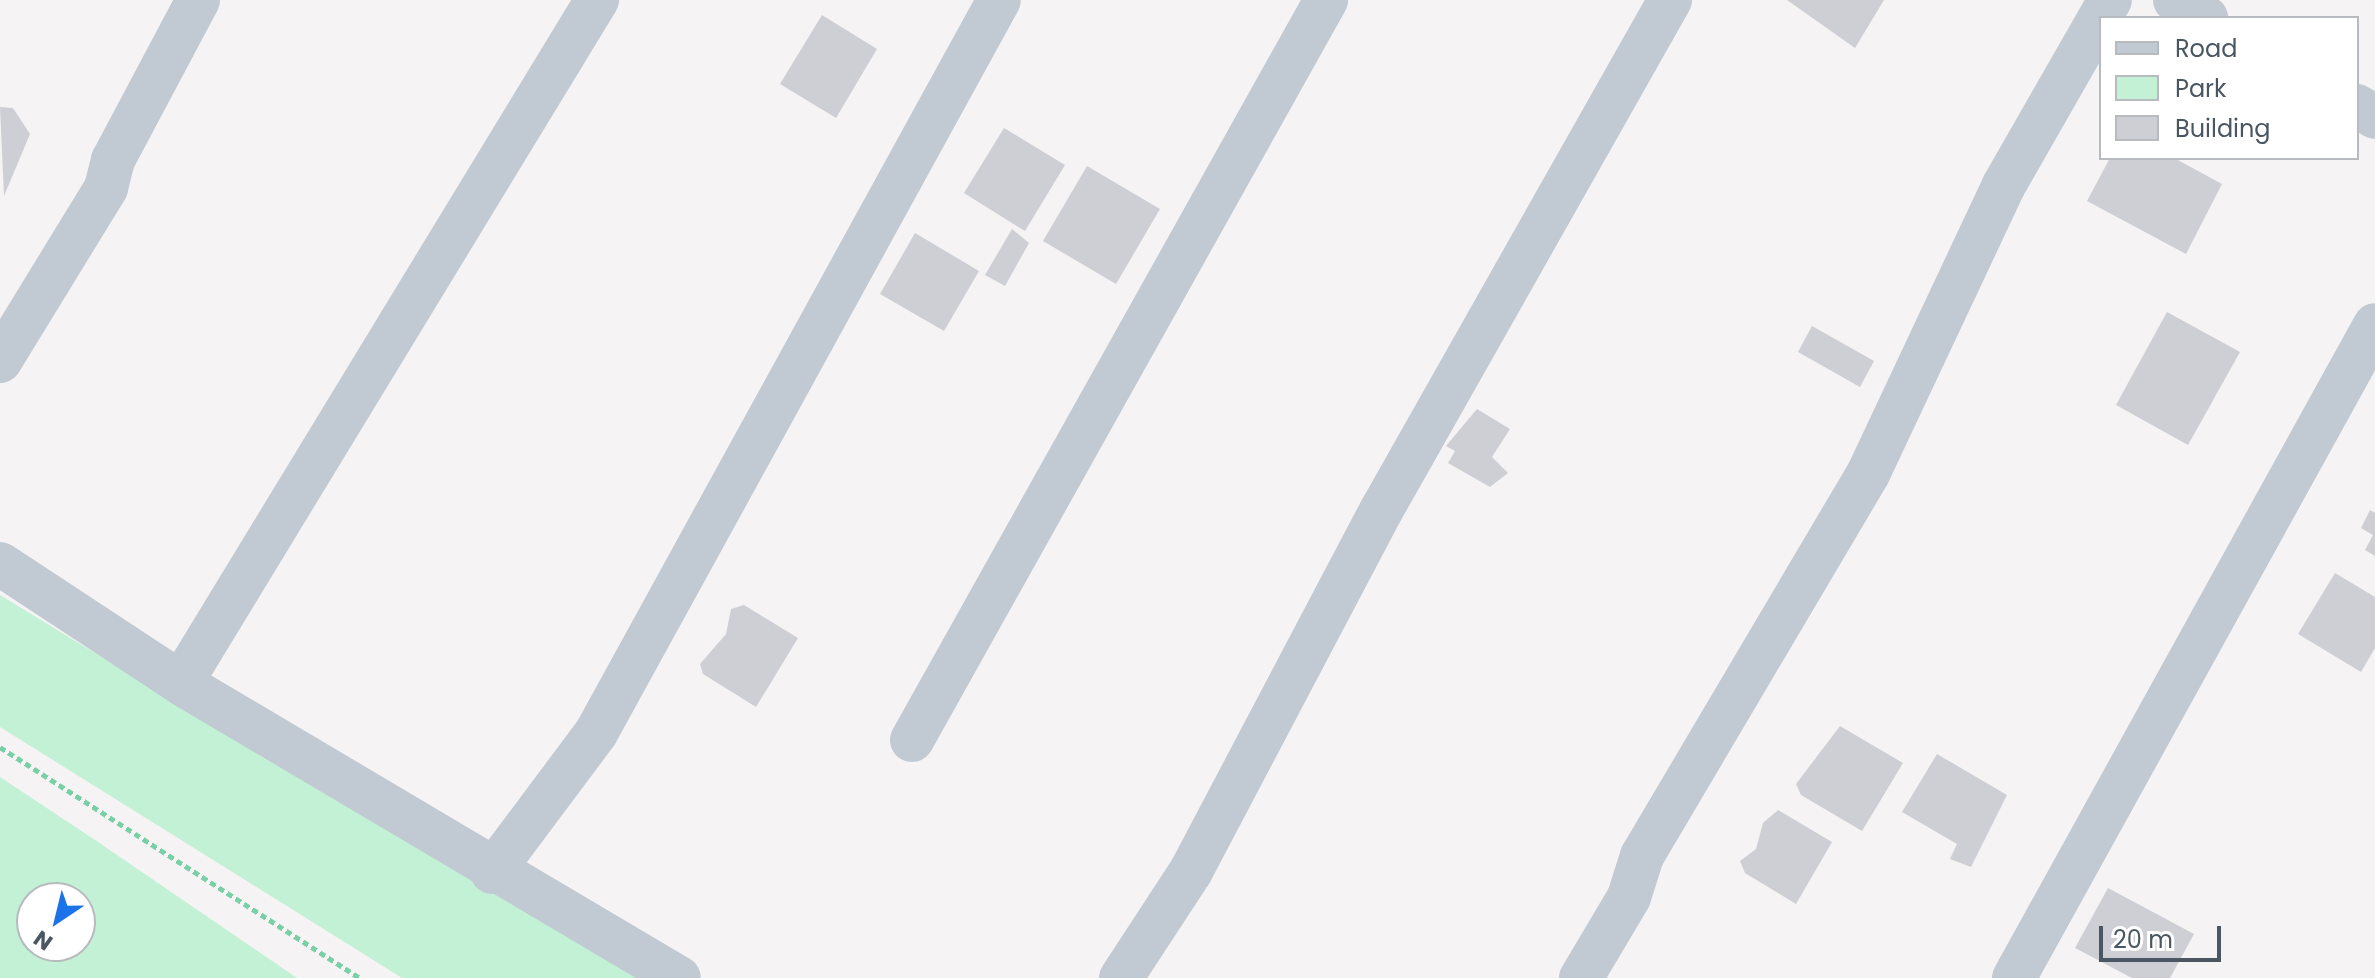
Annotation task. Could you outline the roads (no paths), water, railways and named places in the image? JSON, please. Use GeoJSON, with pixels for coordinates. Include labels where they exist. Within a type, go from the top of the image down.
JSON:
{"type":"FeatureCollection","features":[{"type":"Feature","properties":{"kind":"street"},"geometry":{"type":"LineString","coordinates":[[0,361],[106,188],[113,160],[198,0]]}},
{"type":"Feature","properties":{"kind":"street"},"geometry":{"type":"LineString","coordinates":[[181,683],[597,0]]}},
{"type":"Feature","properties":{"kind":"street"},"geometry":{"type":"LineString","coordinates":[[492,872],[596,733],[999,0]]}},
{"type":"Feature","properties":{"kind":"street"},"geometry":{"type":"LineString","coordinates":[[912,740],[1326,0]]}},
{"type":"Feature","properties":{"kind":"street"},"geometry":{"type":"LineString","coordinates":[[1121,978],[1191,871],[1382,509],[1670,0]]}},
{"type":"Feature","properties":{"kind":"street"},"geometry":{"type":"LineString","coordinates":[[2175,0],[2203,16]]}},
{"type":"Feature","properties":{"kind":"street"},"geometry":{"type":"LineString","coordinates":[[1581,978],[1629,897],[1642,856],[1868,474],[2004,185],[2099,19]]}},
{"type":"Feature","properties":{"kind":"street"},"geometry":{"type":"LineString","coordinates":[[2014,978],[2375,325]]}},
{"type":"Feature","properties":{"kind":"street"},"geometry":{"type":"LineString","coordinates":[[0,564],[181,683],[492,872],[679,978]]}}]}
